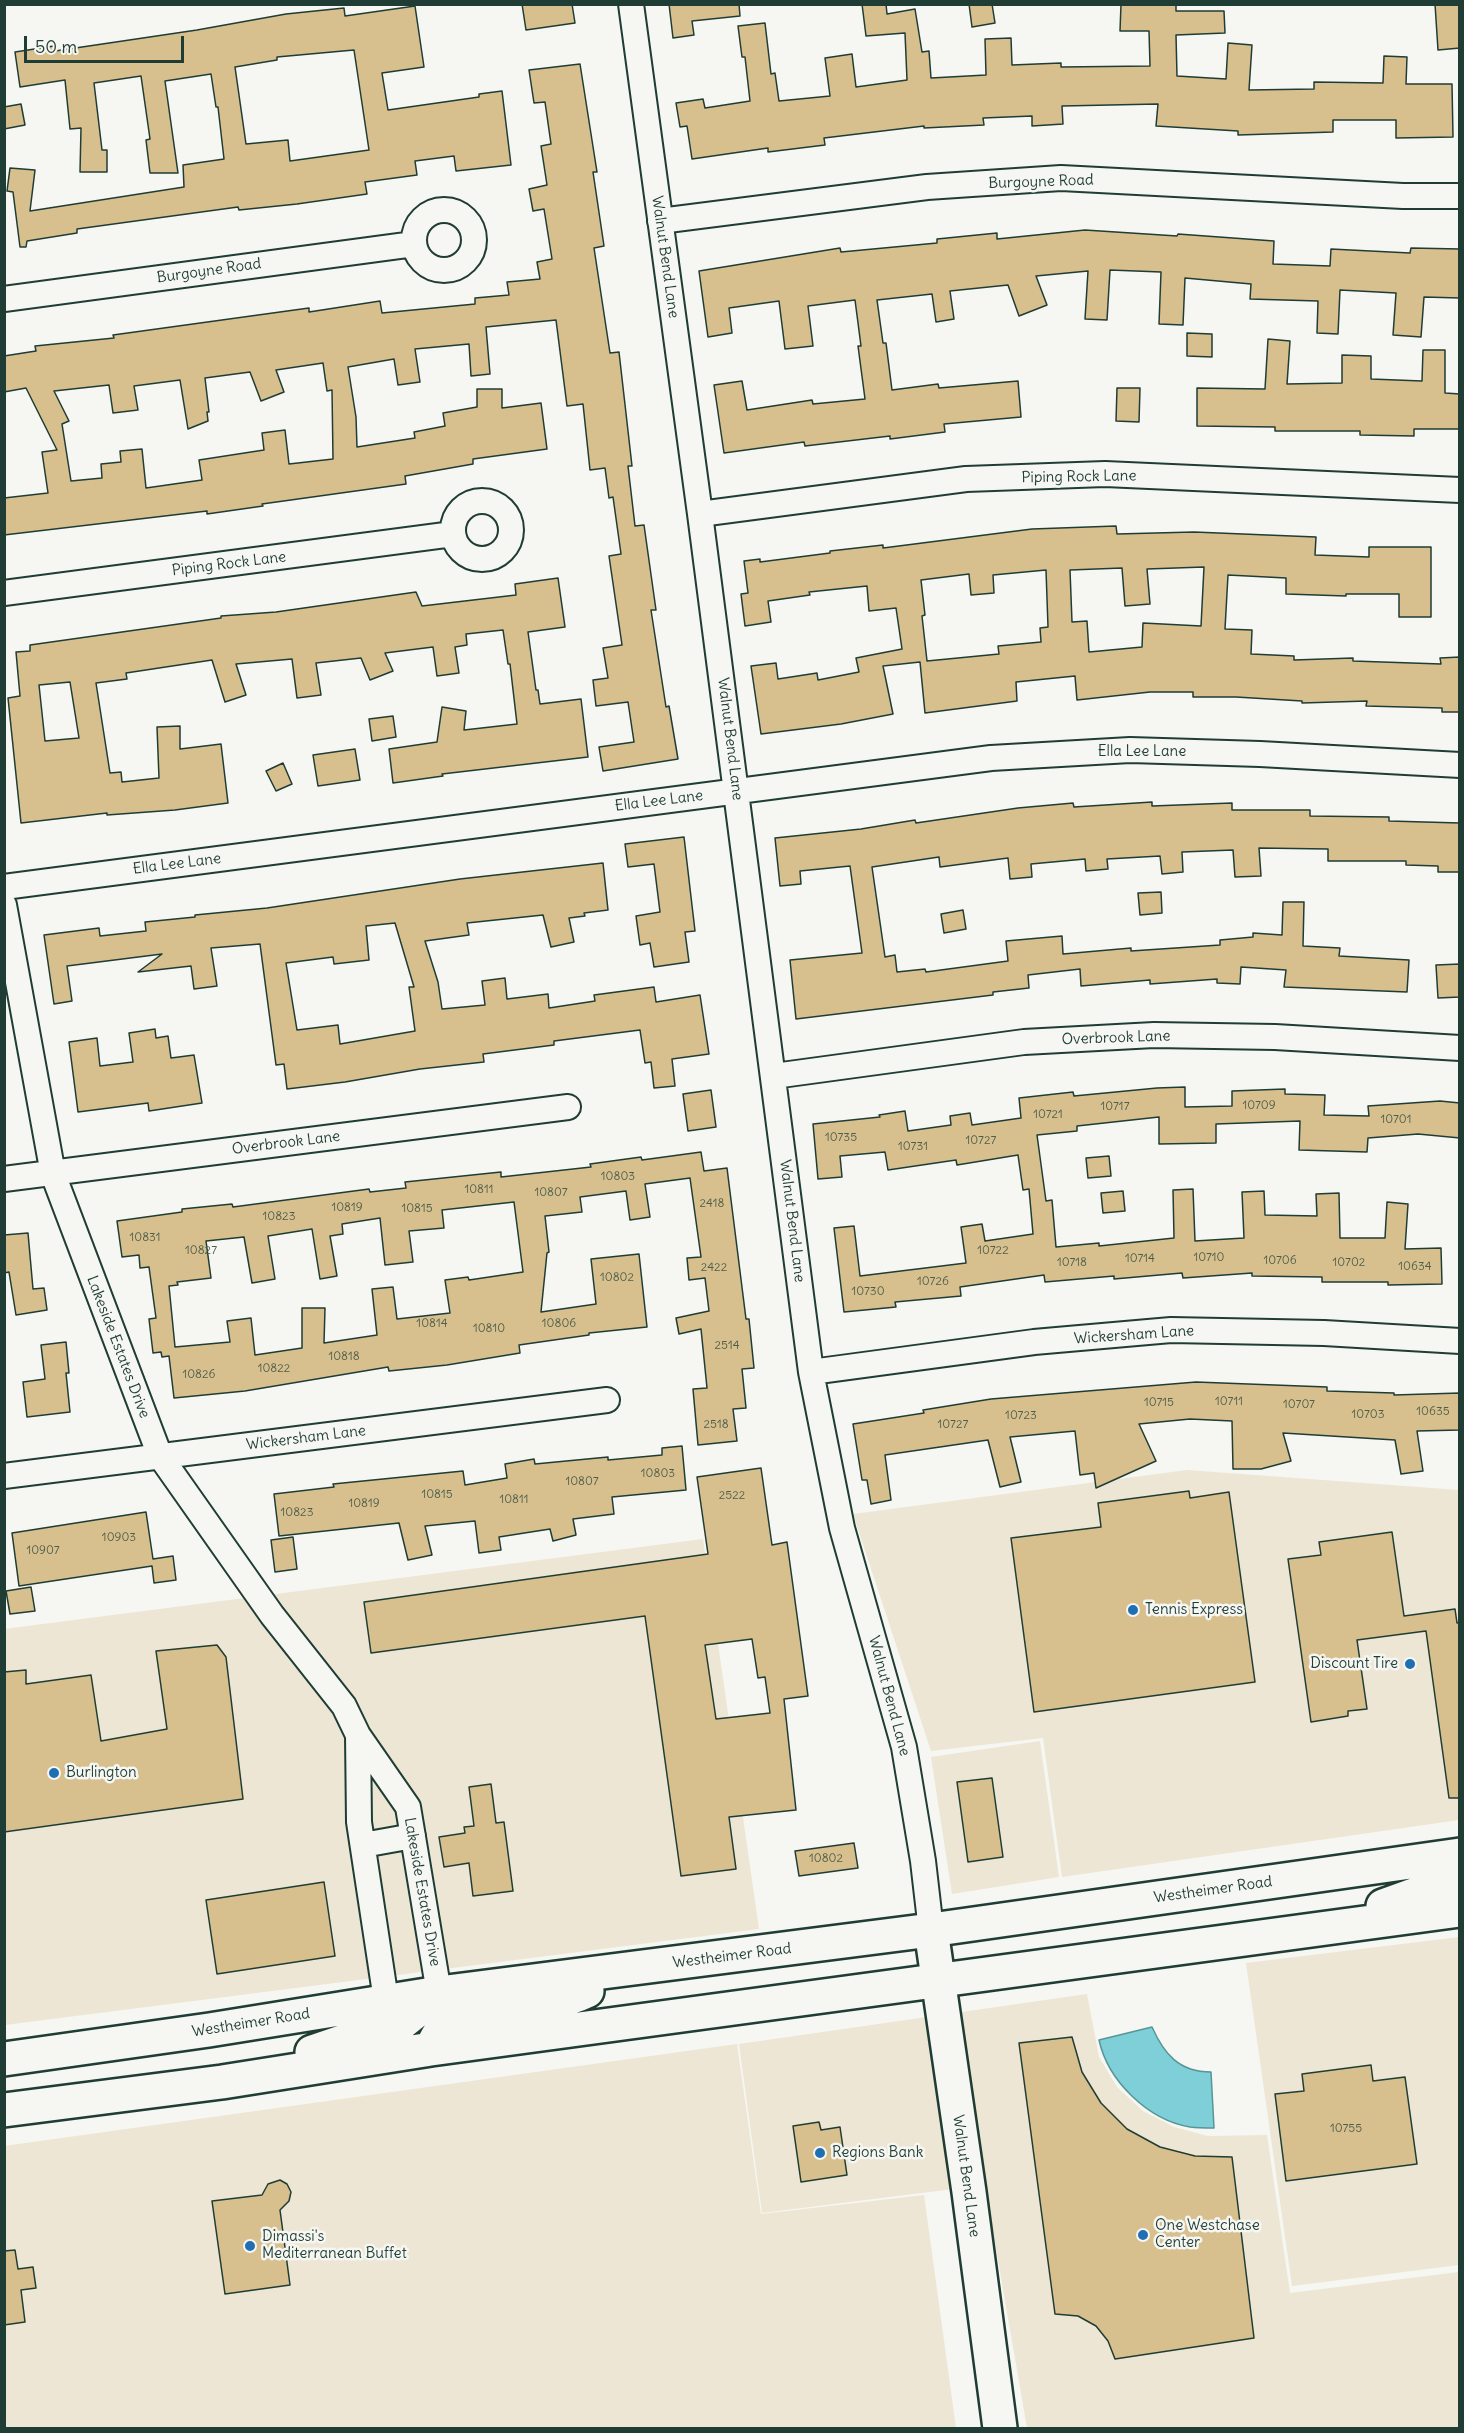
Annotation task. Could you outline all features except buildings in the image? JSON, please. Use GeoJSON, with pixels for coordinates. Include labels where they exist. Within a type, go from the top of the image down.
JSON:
{"type":"FeatureCollection","features":[{"type":"Feature","properties":{"kind":"main road","name":"Westheimer Road"},"geometry":{"type":"LineString","coordinates":[[4,2059],[209,2030],[386,2000],[932,1930],[1460,1855]]}},
{"type":"Feature","properties":{"kind":"main road"},"geometry":{"type":"LineString","coordinates":[[1322,1929],[1433,1888],[1460,1883]]}},
{"type":"Feature","properties":{"kind":"main road"},"geometry":{"type":"LineString","coordinates":[[4,2110],[222,2082],[431,2049],[1460,1910]]}},
{"type":"Feature","properties":{"kind":"main road","name":"Walnut Bend Lane"},"geometry":{"type":"LineString","coordinates":[[932,1930],[1000,2428]]}},
{"type":"Feature","properties":{"kind":"main road"},"geometry":{"type":"LineString","coordinates":[[431,2049],[439,2032],[446,2024],[576,1996],[634,1968]]}},
{"type":"Feature","properties":{"kind":"main road"},"geometry":{"type":"LineString","coordinates":[[222,2082],[362,2036],[395,2028],[439,1993]]}},
{"type":"Feature","properties":{"kind":"main road"},"geometry":{"type":"LineString","coordinates":[[99,2097],[103,2076],[111,2067],[145,2062],[209,2030]]}},
{"type":"Feature","properties":{"kind":"street","name":"Walnut Bend Lane"},"geometry":{"type":"LineString","coordinates":[[631,4],[737,791],[811,1372],[842,1528],[904,1747],[932,1930]]}},
{"type":"Feature","properties":{"kind":"street","name":"Burgoyne Road"},"geometry":{"type":"LineString","coordinates":[[660,221],[927,187],[1061,178],[1403,196],[1460,196]]}},
{"type":"Feature","properties":{"kind":"street","name":"Burgoyne Road"},"geometry":{"type":"LineString","coordinates":[[4,299],[414,244]]}},
{"type":"Feature","properties":{"kind":"street","name":"Piping Rock Lane"},"geometry":{"type":"LineString","coordinates":[[700,514],[966,479],[1105,474],[1460,490]]}},
{"type":"Feature","properties":{"kind":"street","name":"Piping Rock Lane"},"geometry":{"type":"LineString","coordinates":[[4,593],[453,534]]}},
{"type":"Feature","properties":{"kind":"street","name":"Ella Lee Lane"},"geometry":{"type":"LineString","coordinates":[[4,887],[991,758],[1130,750],[1260,754],[1460,765]]}},
{"type":"Feature","properties":{"kind":"street","name":"Lakeside Estates Drive"},"geometry":{"type":"LineString","coordinates":[[4,905],[52,1174],[159,1456],[272,1615],[344,1706],[358,1735],[408,1808],[439,1993]]}},
{"type":"Feature","properties":{"kind":"street","name":"Overbrook Lane"},"geometry":{"type":"LineString","coordinates":[[774,1076],[1024,1042],[1154,1035],[1275,1037],[1460,1048]]}},
{"type":"Feature","properties":{"kind":"street","name":"Overbrook Lane"},"geometry":{"type":"LineString","coordinates":[[4,1179],[568,1107]]}},
{"type":"Feature","properties":{"kind":"street","name":"Wickersham Lane"},"geometry":{"type":"LineString","coordinates":[[811,1372],[1034,1342],[1172,1330],[1324,1333],[1460,1341]]}},
{"type":"Feature","properties":{"kind":"street","name":"Wickersham Lane"},"geometry":{"type":"LineString","coordinates":[[4,1476],[608,1400]]}},
{"type":"Feature","properties":{"kind":"street","name":"Lakeside Estates Drive"},"geometry":{"type":"LineString","coordinates":[[358,1735],[359,1822],[386,2000]]}},
{"type":"Feature","properties":{"kind":"street"},"geometry":{"type":"LineString","coordinates":[[363,1845],[413,1836]]}},
{"type":"Feature","properties":{"kind":"shaded area"},"geometry":{"type":"Polygon","coordinates":[[[1187,1470],[1459,1490],[1459,1820],[1062,1877],[1043,1738],[931,1751],[853,1514],[1187,1470]]]}},
{"type":"Feature","properties":{"kind":"shaded area"},"geometry":{"type":"Polygon","coordinates":[[[703,1539],[759,1929],[5,2025],[4,1629],[703,1539]]]}},
{"type":"Feature","properties":{"kind":"shaded area"},"geometry":{"type":"Polygon","coordinates":[[[1040,1741],[1059,1877],[952,1894],[931,1757],[1040,1741]]]}},
{"type":"Feature","properties":{"kind":"shaded area"},"geometry":{"type":"Polygon","coordinates":[[[1459,1937],[1459,2265],[1292,2286],[1246,1963],[1459,1937]]]}},
{"type":"Feature","properties":{"kind":"shaded area"},"geometry":{"type":"Polygon","coordinates":[[[1087,1994],[1099,2057],[1117,2087],[1143,2111],[1174,2127],[1208,2136],[1267,2135],[1290,2293],[1459,2272],[1459,2428],[1027,2428],[985,2185],[762,2213],[739,2044],[1087,1994]]]}},
{"type":"Feature","properties":{"kind":"shaded area"},"geometry":{"type":"Polygon","coordinates":[[[737,2044],[761,2214],[924,2195],[956,2428],[5,2428],[4,2146],[737,2044]]]}},
{"type":"Feature","properties":{"kind":"water"},"geometry":{"type":"Polygon","coordinates":[[[1152,2027],[1174,2060],[1190,2069],[1211,2072],[1214,2128],[1190,2127],[1159,2116],[1132,2096],[1111,2070],[1099,2040],[1152,2027]]]}},
{"type":"Feature","properties":{"kind":"place","name":"Tennis Express"},"geometry":{"type":"Point","coordinates":[1133,1610]}},
{"type":"Feature","properties":{"kind":"place","name":"Discount Tire"},"geometry":{"type":"Point","coordinates":[1410,1664]}},
{"type":"Feature","properties":{"kind":"place","name":"Burlington"},"geometry":{"type":"Point","coordinates":[54,1773]}},
{"type":"Feature","properties":{"kind":"place","name":"Regions Bank"},"geometry":{"type":"Point","coordinates":[820,2153]}},
{"type":"Feature","properties":{"kind":"place","name":"One Westchase Center"},"geometry":{"type":"Point","coordinates":[1143,2235]}},
{"type":"Feature","properties":{"kind":"place","name":"Dimassi's Mediterranean Buffet"},"geometry":{"type":"Point","coordinates":[250,2246]}}]}
